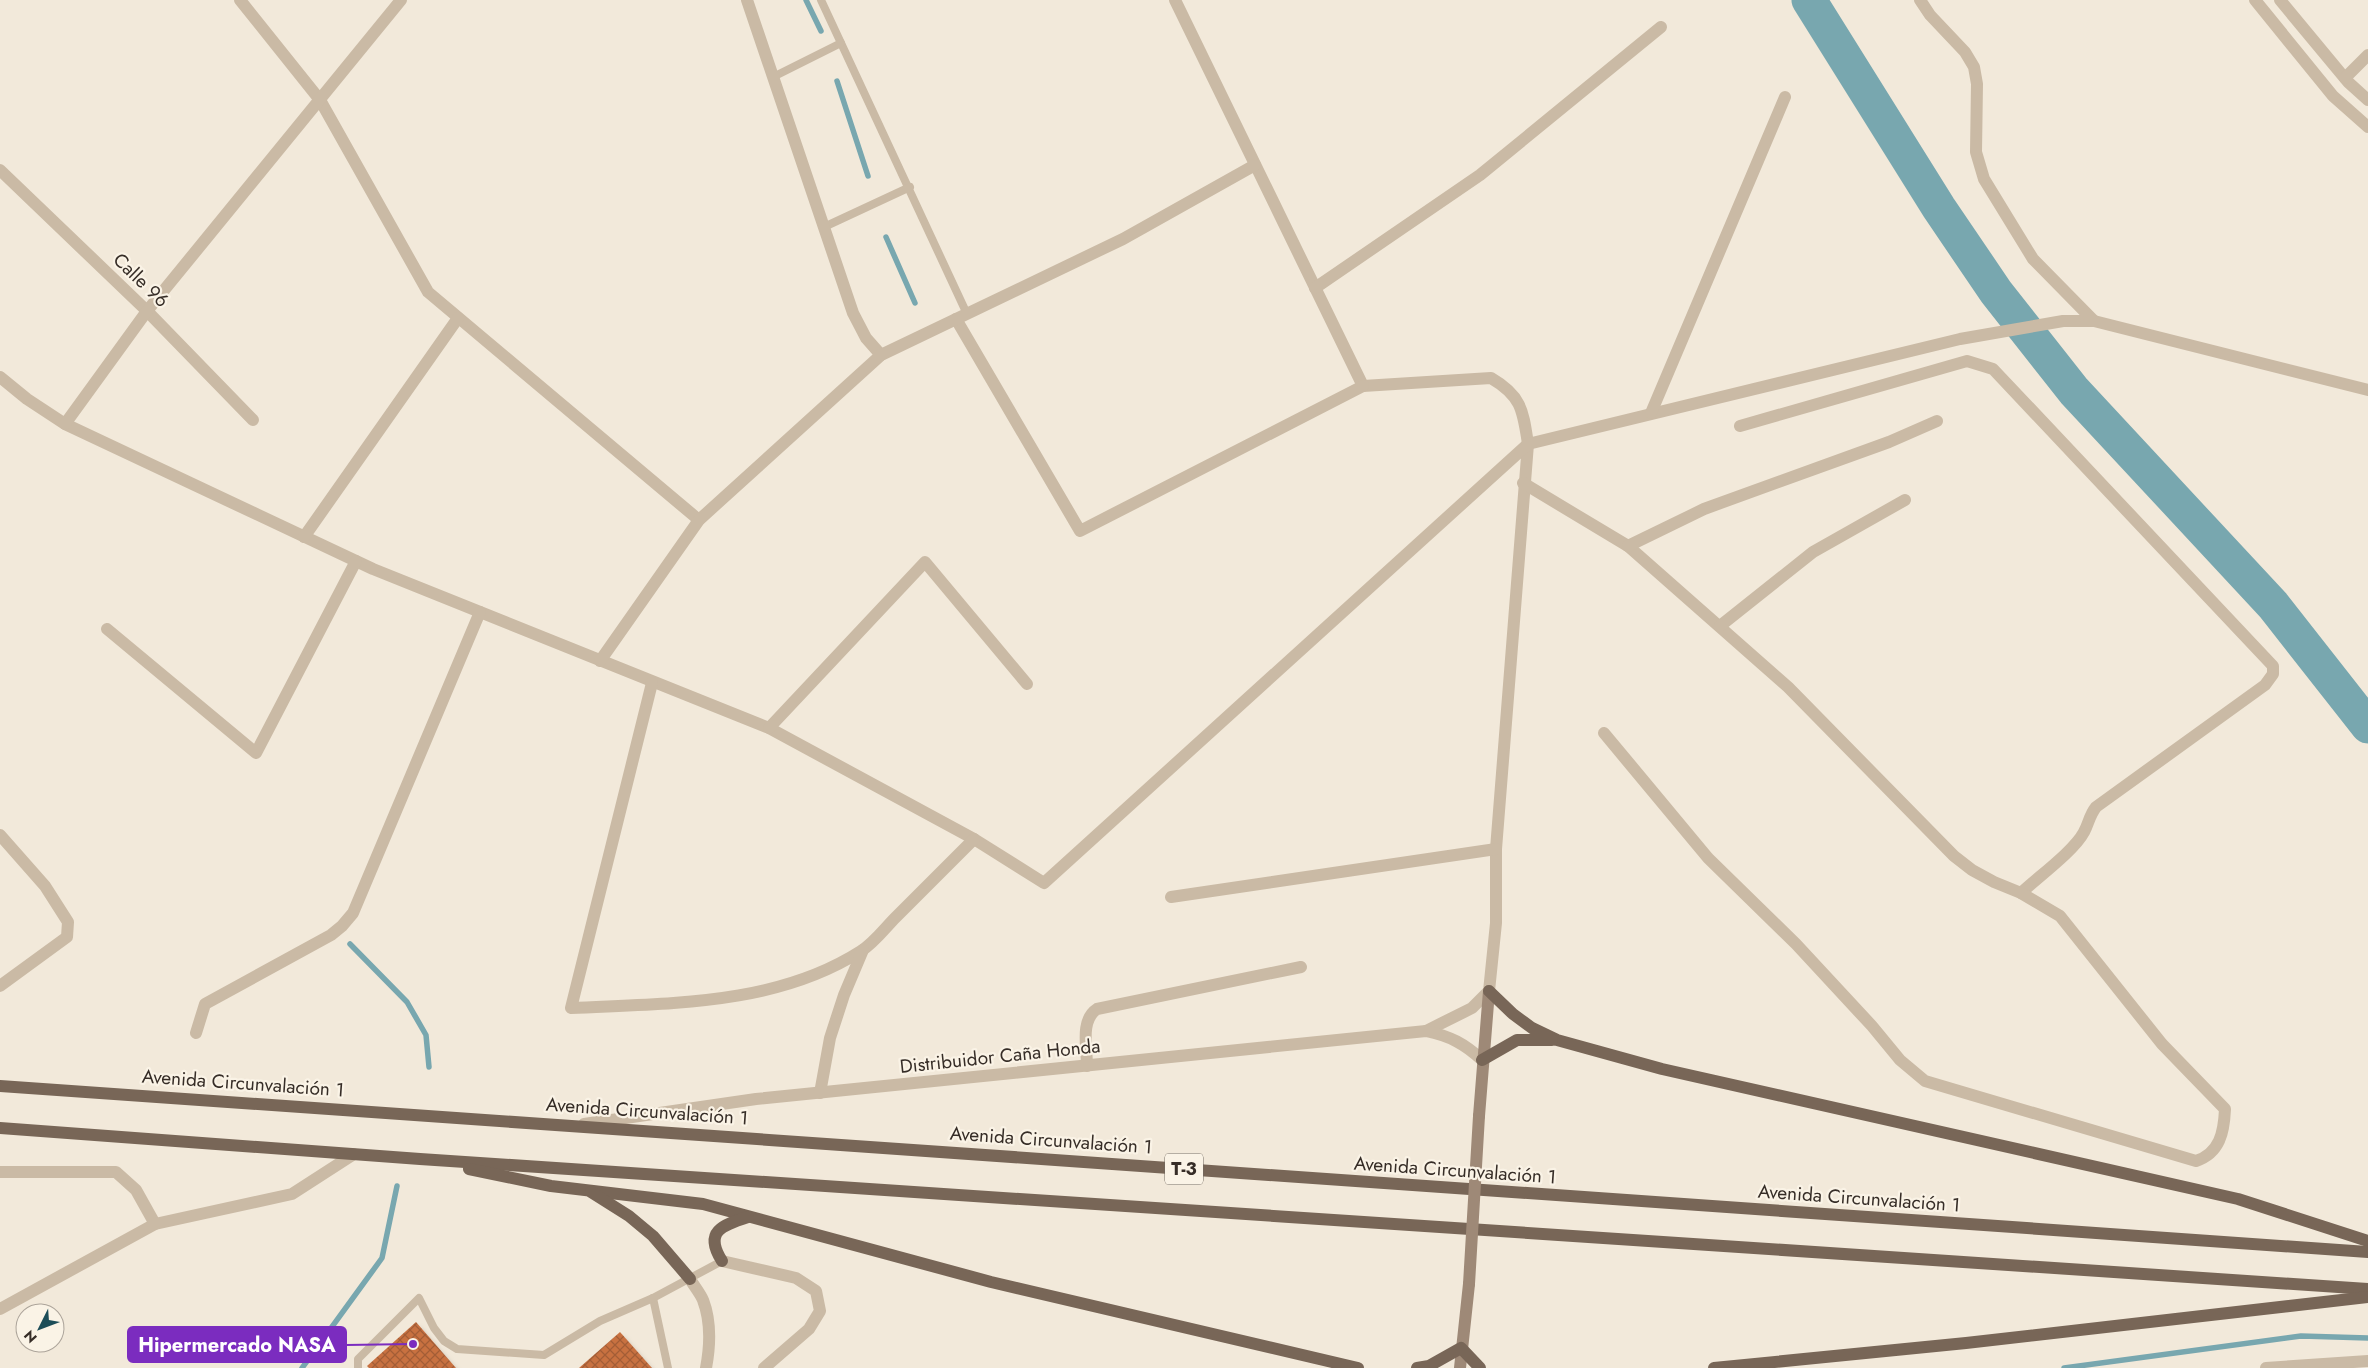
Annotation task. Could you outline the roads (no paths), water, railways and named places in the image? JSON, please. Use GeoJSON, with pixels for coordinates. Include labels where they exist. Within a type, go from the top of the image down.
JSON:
{"type":"FeatureCollection","features":[{"type":"Feature","properties":{"kind":"main road"},"geometry":{"type":"LineString","coordinates":[[1489,991],[1513,1014],[1532,1028],[1558,1040],[1662,1069],[2238,1199],[2368,1240]]}},
{"type":"Feature","properties":{"kind":"main road"},"geometry":{"type":"LineString","coordinates":[[1482,1060],[1517,1040],[1558,1040]]}},
{"type":"Feature","properties":{"kind":"main road","name":"Avenida Circunvalación 1"},"geometry":{"type":"LineString","coordinates":[[0,1086],[579,1125],[2368,1252]]}},
{"type":"Feature","properties":{"kind":"main road","name":"T-3"},"geometry":{"type":"LineString","coordinates":[[0,1128],[420,1159],[2368,1290]]}},
{"type":"Feature","properties":{"kind":"main road"},"geometry":{"type":"LineString","coordinates":[[420,1159],[551,1186],[703,1204],[991,1282],[1358,1368]]}},
{"type":"Feature","properties":{"kind":"main road"},"geometry":{"type":"LineString","coordinates":[[586,1190],[629,1216],[653,1236],[690,1279]]}},
{"type":"Feature","properties":{"kind":"main road"},"geometry":{"type":"LineString","coordinates":[[722,1261],[715,1250],[714,1240],[718,1231],[724,1224],[748,1217]]}},
{"type":"Feature","properties":{"kind":"main road"},"geometry":{"type":"LineString","coordinates":[[1714,1368],[1966,1343],[2368,1297]]}},
{"type":"Feature","properties":{"kind":"main road"},"geometry":{"type":"LineString","coordinates":[[1418,1368],[1429,1366],[1461,1348],[1480,1368]]}},
{"type":"Feature","properties":{"kind":"street"},"geometry":{"type":"LineString","coordinates":[[240,0],[320,100],[428,292],[699,520]]}},
{"type":"Feature","properties":{"kind":"street"},"geometry":{"type":"LineString","coordinates":[[65,424],[147,311],[401,0]]}},
{"type":"Feature","properties":{"kind":"street"},"geometry":{"type":"LineString","coordinates":[[747,0],[853,313],[866,338],[881,355]]}},
{"type":"Feature","properties":{"kind":"street"},"geometry":{"type":"LineString","coordinates":[[1175,0],[1363,386]]}},
{"type":"Feature","properties":{"kind":"street"},"geometry":{"type":"LineString","coordinates":[[1920,0],[1930,15],[1965,52],[1974,68],[1977,84],[1976,152],[1984,179],[2034,259],[2094,321]]}},
{"type":"Feature","properties":{"kind":"street"},"geometry":{"type":"LineString","coordinates":[[2255,0],[2333,96],[2368,127]]}},
{"type":"Feature","properties":{"kind":"street"},"geometry":{"type":"LineString","coordinates":[[2280,0],[2345,78],[2368,100]]}},
{"type":"Feature","properties":{"kind":"street"},"geometry":{"type":"LineString","coordinates":[[1315,288],[1480,175],[1661,27]]}},
{"type":"Feature","properties":{"kind":"street"},"geometry":{"type":"LineString","coordinates":[[2345,78],[2368,56]]}},
{"type":"Feature","properties":{"kind":"street"},"geometry":{"type":"LineString","coordinates":[[1651,413],[1785,97]]}},
{"type":"Feature","properties":{"kind":"street"},"geometry":{"type":"LineString","coordinates":[[600,660],[699,520],[881,355],[1122,239],[1255,165]]}},
{"type":"Feature","properties":{"kind":"street","name":"Calle 96"},"geometry":{"type":"LineString","coordinates":[[0,170],[147,311],[253,420]]}},
{"type":"Feature","properties":{"kind":"street"},"geometry":{"type":"LineString","coordinates":[[962,316],[1080,531],[1363,386],[1491,378],[1510,392],[1521,405],[1528,444],[1523,483],[1496,848],[1496,923],[1482,1060],[1468,1284],[1460,1368]]}},
{"type":"Feature","properties":{"kind":"street"},"geometry":{"type":"LineString","coordinates":[[304,537],[458,318]]}},
{"type":"Feature","properties":{"kind":"street"},"geometry":{"type":"LineString","coordinates":[[0,377],[26,399],[65,424],[356,561],[652,683],[769,728],[974,840],[1044,884],[1528,444],[1960,339],[2063,321],[2094,321],[2368,390]]}},
{"type":"Feature","properties":{"kind":"street"},"geometry":{"type":"LineString","coordinates":[[1740,426],[1967,361],[1993,369],[2273,666],[2273,674],[2265,685],[2096,807],[2089,817],[2085,831],[2074,844],[2021,893]]}},
{"type":"Feature","properties":{"kind":"street"},"geometry":{"type":"LineString","coordinates":[[1628,546],[1704,509],[1889,442],[1937,421]]}},
{"type":"Feature","properties":{"kind":"street"},"geometry":{"type":"LineString","coordinates":[[1523,483],[1628,546],[1788,686],[1954,856],[1972,870],[1994,882],[2021,893],[2060,916],[2162,1044],[2225,1109],[2224,1126],[2218,1144],[2208,1157],[2196,1161],[1925,1081],[1912,1072],[1796,944],[1708,858],[1604,733]]}},
{"type":"Feature","properties":{"kind":"street"},"geometry":{"type":"LineString","coordinates":[[1720,626],[1813,552],[1905,500]]}},
{"type":"Feature","properties":{"kind":"street"},"geometry":{"type":"LineString","coordinates":[[107,629],[256,753],[356,561]]}},
{"type":"Feature","properties":{"kind":"street"},"geometry":{"type":"LineString","coordinates":[[769,728],[925,562],[1027,684]]}},
{"type":"Feature","properties":{"kind":"street"},"geometry":{"type":"LineString","coordinates":[[196,1034],[205,1004],[331,935],[353,913],[480,612]]}},
{"type":"Feature","properties":{"kind":"street"},"geometry":{"type":"LineString","coordinates":[[652,683],[571,1008],[700,1001],[736,996],[780,988],[828,969],[863,950],[974,840]]}},
{"type":"Feature","properties":{"kind":"street"},"geometry":{"type":"LineString","coordinates":[[0,835],[45,886],[68,922],[67,937],[0,986]]}},
{"type":"Feature","properties":{"kind":"street"},"geometry":{"type":"LineString","coordinates":[[1171,897],[1496,848]]}},
{"type":"Feature","properties":{"kind":"street"},"geometry":{"type":"LineString","coordinates":[[820,1093],[830,1038],[844,995],[863,950]]}},
{"type":"Feature","properties":{"kind":"street"},"geometry":{"type":"LineString","coordinates":[[1088,1066],[1087,1021],[1092,1013],[1097,1010],[1301,967]]}},
{"type":"Feature","properties":{"kind":"street","name":"Distribuidor Caña Honda"},"geometry":{"type":"LineString","coordinates":[[1426,1032],[1472,1008],[1489,991]]}},
{"type":"Feature","properties":{"kind":"street","name":"Distribuidor Caña Honda"},"geometry":{"type":"LineString","coordinates":[[579,1125],[756,1099],[1426,1032],[1452,1038],[1466,1046],[1482,1060]]}},
{"type":"Feature","properties":{"kind":"street"},"geometry":{"type":"LineString","coordinates":[[0,1309],[155,1224],[292,1194],[354,1154]]}},
{"type":"Feature","properties":{"kind":"street"},"geometry":{"type":"LineString","coordinates":[[0,1172],[116,1172],[136,1190],[155,1224]]}},
{"type":"Feature","properties":{"kind":"street"},"geometry":{"type":"LineString","coordinates":[[722,1261],[796,1278],[816,1291],[820,1311],[809,1329],[764,1368]]}},
{"type":"Feature","properties":{"kind":"street"},"geometry":{"type":"LineString","coordinates":[[690,1279],[703,1300],[708,1326],[709,1348],[706,1368]]}},
{"type":"Feature","properties":{"kind":"street"},"geometry":{"type":"LineString","coordinates":[[2266,1368],[2368,1360]]}},
{"type":"Feature","properties":{"kind":"lane"},"geometry":{"type":"LineString","coordinates":[[821,0],[910,187],[962,316]]}},
{"type":"Feature","properties":{"kind":"lane"},"geometry":{"type":"LineString","coordinates":[[773,77],[841,43]]}},
{"type":"Feature","properties":{"kind":"lane"},"geometry":{"type":"LineString","coordinates":[[824,227],[910,187]]}},
{"type":"Feature","properties":{"kind":"lane"},"geometry":{"type":"LineString","coordinates":[[358,1368],[358,1359],[419,1298],[434,1328],[444,1340],[457,1349],[544,1355],[600,1321],[653,1298],[722,1261]]}},
{"type":"Feature","properties":{"kind":"lane"},"geometry":{"type":"LineString","coordinates":[[653,1298],[668,1368]]}},
{"type":"Feature","properties":{"kind":"waterway"},"geometry":{"type":"LineString","coordinates":[[806,0],[821,31]]}},
{"type":"Feature","properties":{"kind":"waterway"},"geometry":{"type":"LineString","coordinates":[[1809,0],[1939,208],[1996,292],[2074,391],[2273,605],[2368,726]]}},
{"type":"Feature","properties":{"kind":"waterway"},"geometry":{"type":"LineString","coordinates":[[837,81],[868,176]]}},
{"type":"Feature","properties":{"kind":"waterway"},"geometry":{"type":"LineString","coordinates":[[886,237],[915,303]]}},
{"type":"Feature","properties":{"kind":"waterway"},"geometry":{"type":"LineString","coordinates":[[350,944],[407,1002],[426,1035],[429,1067]]}},
{"type":"Feature","properties":{"kind":"waterway"},"geometry":{"type":"LineString","coordinates":[[302,1368],[382,1258],[397,1186]]}},
{"type":"Feature","properties":{"kind":"waterway"},"geometry":{"type":"LineString","coordinates":[[2064,1368],[2301,1336],[2368,1338]]}},
{"type":"Feature","properties":{"kind":"place","name":"Hipermercado NASA"},"geometry":{"type":"Point","coordinates":[413,1344]}}]}
